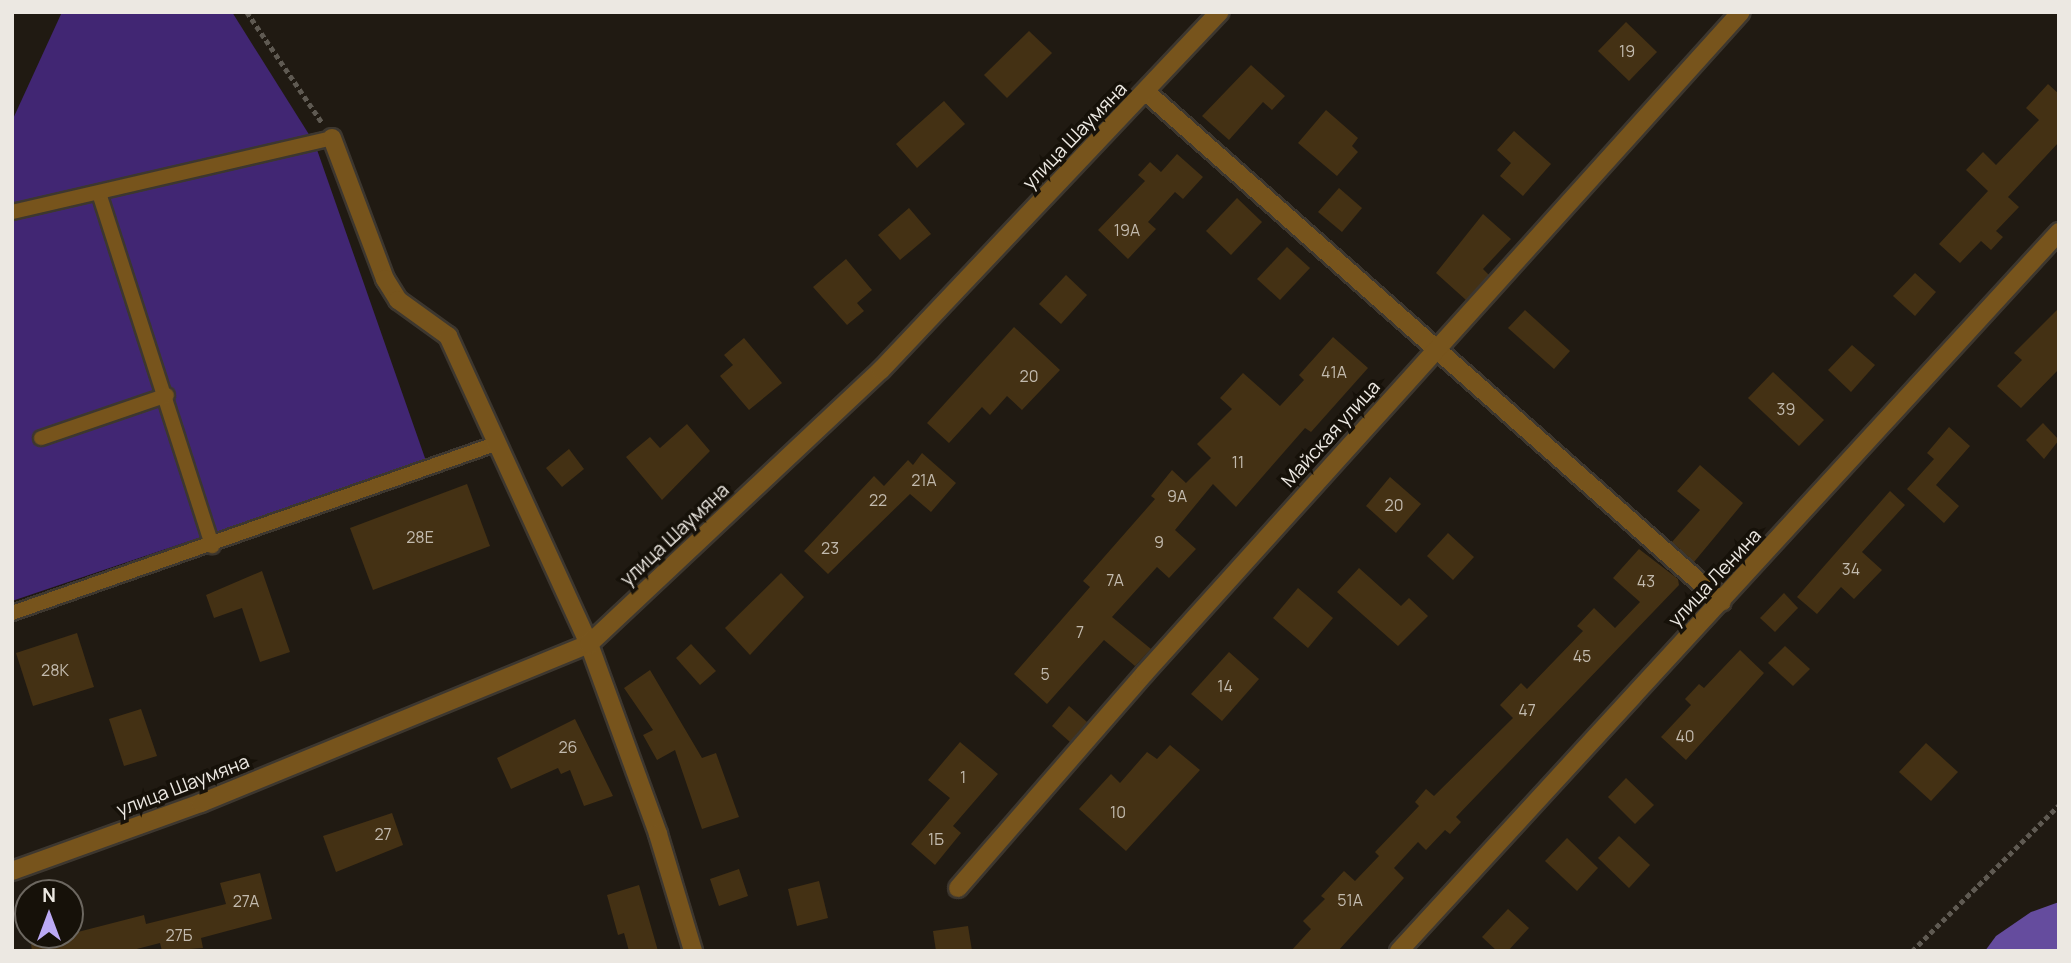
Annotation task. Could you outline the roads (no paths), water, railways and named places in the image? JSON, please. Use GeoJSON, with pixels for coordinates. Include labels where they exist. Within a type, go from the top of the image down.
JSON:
{"type":"FeatureCollection","features":[{"type":"Feature","properties":{"kind":"street","name":"улица Шаумяна"},"geometry":{"type":"LineString","coordinates":[[12,871],[201,803],[589,644],[881,370],[1220,12]]}},
{"type":"Feature","properties":{"kind":"street","name":"Майская улица"},"geometry":{"type":"LineString","coordinates":[[958,888],[1435,348],[1741,12]]}},
{"type":"Feature","properties":{"kind":"street"},"geometry":{"type":"LineString","coordinates":[[1146,92],[1722,602]]}},
{"type":"Feature","properties":{"kind":"street"},"geometry":{"type":"LineString","coordinates":[[332,138],[385,279],[398,300],[448,336],[495,444],[589,644],[658,834],[693,951]]}},
{"type":"Feature","properties":{"kind":"street","name":"улица Ленина"},"geometry":{"type":"LineString","coordinates":[[1399,951],[2059,232]]}},
{"type":"Feature","properties":{"kind":"lane"},"geometry":{"type":"LineString","coordinates":[[12,212],[332,138]]}},
{"type":"Feature","properties":{"kind":"lane"},"geometry":{"type":"LineString","coordinates":[[99,193],[167,395],[212,546]]}},
{"type":"Feature","properties":{"kind":"lane"},"geometry":{"type":"LineString","coordinates":[[41,438],[167,395]]}},
{"type":"Feature","properties":{"kind":"lane"},"geometry":{"type":"LineString","coordinates":[[12,613],[212,546],[495,444]]}}]}
